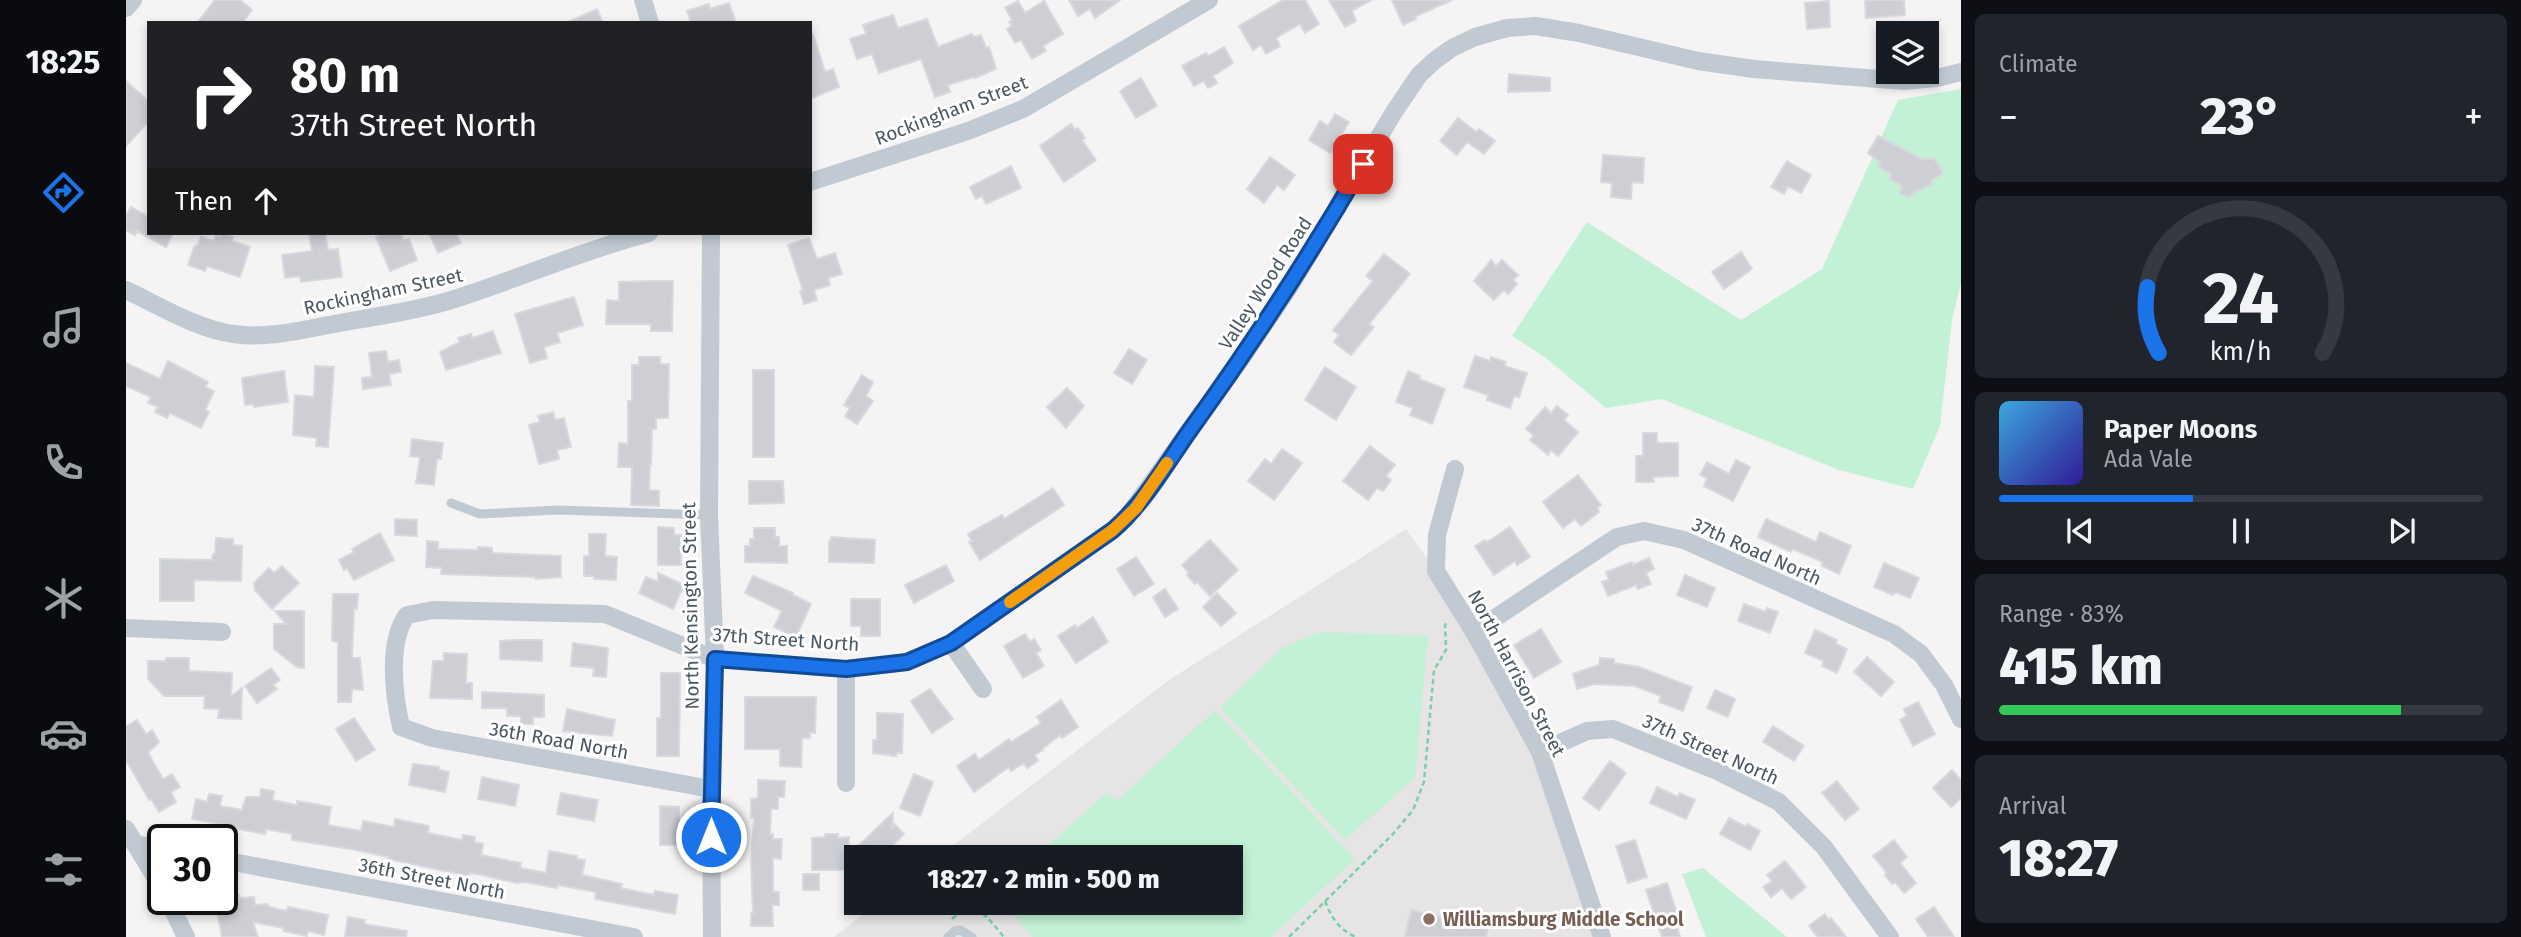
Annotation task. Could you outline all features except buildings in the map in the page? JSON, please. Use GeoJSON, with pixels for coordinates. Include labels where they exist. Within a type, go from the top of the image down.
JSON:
{"type":"FeatureCollection","features":[{"type":"Feature","properties":{"kind":"street"},"geometry":{"type":"LineString","coordinates":[[126,8],[133,0]]}},
{"type":"Feature","properties":{"kind":"street"},"geometry":{"type":"LineString","coordinates":[[643,0],[649,21]]}},
{"type":"Feature","properties":{"kind":"street","name":"Rockingham Street"},"geometry":{"type":"LineString","coordinates":[[812,181],[968,131],[1023,109],[1209,0]]}},
{"type":"Feature","properties":{"kind":"street","name":"Valley Wood Road"},"geometry":{"type":"LineString","coordinates":[[1176,450],[1292,284],[1394,112],[1419,75],[1452,48],[1507,27],[1536,26],[1579,33],[1698,61],[1754,69],[1904,80],[1937,78],[1961,72]]}},
{"type":"Feature","properties":{"kind":"street","name":"Rockingham Street"},"geometry":{"type":"LineString","coordinates":[[126,290],[203,325],[232,334],[297,331],[445,302],[614,242],[641,235]]}},
{"type":"Feature","properties":{"kind":"street","name":"North Kensington Street"},"geometry":{"type":"LineString","coordinates":[[711,235],[709,515],[715,659],[711,789],[712,937]]}},
{"type":"Feature","properties":{"kind":"street","name":"37th Street North"},"geometry":{"type":"LineString","coordinates":[[401,727],[394,696],[401,624],[407,615],[433,610],[605,614],[715,659],[846,669],[907,662],[951,643],[1113,530],[1136,508],[1176,450]]}},
{"type":"Feature","properties":{"kind":"street","name":"North Harrison Street"},"geometry":{"type":"LineString","coordinates":[[1455,470],[1437,535],[1436,571],[1474,632],[1540,752],[1602,937]]}},
{"type":"Feature","properties":{"kind":"street","name":"37th Road North"},"geometry":{"type":"LineString","coordinates":[[1474,632],[1617,537],[1644,531],[1684,541],[1894,634],[1921,654],[1944,685],[1961,719]]}},
{"type":"Feature","properties":{"kind":"street"},"geometry":{"type":"LineString","coordinates":[[126,628],[222,632]]}},
{"type":"Feature","properties":{"kind":"street"},"geometry":{"type":"LineString","coordinates":[[951,643],[983,689]]}},
{"type":"Feature","properties":{"kind":"street"},"geometry":{"type":"LineString","coordinates":[[846,669],[846,783]]}},
{"type":"Feature","properties":{"kind":"street","name":"36th Road North"},"geometry":{"type":"LineString","coordinates":[[401,727],[432,738],[711,789]]}},
{"type":"Feature","properties":{"kind":"street","name":"37th Street North"},"geometry":{"type":"LineString","coordinates":[[1540,752],[1587,732],[1613,729],[1717,771],[1779,802],[1824,847],[1890,937]]}},
{"type":"Feature","properties":{"kind":"street"},"geometry":{"type":"LineString","coordinates":[[130,836],[147,843]]}},
{"type":"Feature","properties":{"kind":"street"},"geometry":{"type":"LineString","coordinates":[[130,836],[147,864]]}},
{"type":"Feature","properties":{"kind":"street","name":"36th Street North"},"geometry":{"type":"LineString","coordinates":[[238,863],[634,937]]}},
{"type":"Feature","properties":{"kind":"street"},"geometry":{"type":"LineString","coordinates":[[175,915],[186,937]]}},
{"type":"Feature","properties":{"kind":"lane"},"geometry":{"type":"LineString","coordinates":[[451,503],[480,514],[558,510],[709,515]]}},
{"type":"Feature","properties":{"kind":"lane"},"geometry":{"type":"LineString","coordinates":[[948,937],[960,930],[972,937]]}},
{"type":"Feature","properties":{"kind":"path"},"geometry":{"type":"LineString","coordinates":[[1289,937],[1393,834],[1413,810],[1423,782],[1434,670],[1447,650],[1445,625],[1448,620],[1463,614]]}},
{"type":"Feature","properties":{"kind":"path"},"geometry":{"type":"LineString","coordinates":[[1325,901],[1331,917],[1351,936],[1356,937]]}},
{"type":"Feature","properties":{"kind":"shaded area"},"geometry":{"type":"Polygon","coordinates":[[[1406,529],[1436,571],[1540,752],[1602,937],[834,937],[862,915],[1243,915],[1243,845],[954,845],[1169,680],[1406,529]]]}},
{"type":"Feature","properties":{"kind":"green space"},"geometry":{"type":"Polygon","coordinates":[[[1961,89],[1961,283],[1952,320],[1940,426],[1913,489],[1839,470],[1662,399],[1606,408],[1546,358],[1512,336],[1587,222],[1741,320],[1822,269],[1898,100],[1961,89]]]}},
{"type":"Feature","properties":{"kind":"green space"},"geometry":{"type":"Polygon","coordinates":[[[1321,632],[1428,636],[1415,778],[1345,840],[1220,708],[1283,647],[1321,632]]]}},
{"type":"Feature","properties":{"kind":"green space"},"geometry":{"type":"Polygon","coordinates":[[[1215,710],[1355,859],[1271,937],[1033,937],[1013,915],[1243,915],[1243,845],[1049,845],[1107,792],[1117,801],[1215,710]]]}},
{"type":"Feature","properties":{"kind":"green space"},"geometry":{"type":"Polygon","coordinates":[[[1703,868],[1787,937],[1706,937],[1682,874],[1703,868]]]}},
{"type":"Feature","properties":{"kind":"slow traffic"},"geometry":{"type":"LineString","coordinates":[[1010,602],[1113,530],[1136,508],[1167,463]]}},
{"type":"Feature","properties":{"kind":"place","name":"Williamsburg Middle School"},"geometry":{"type":"Point","coordinates":[1429,919]}},
{"type":"Feature","properties":{"kind":"route"},"geometry":{"type":"LineString","coordinates":[[711,837],[715,659],[846,669],[907,662],[951,643],[1113,530],[1136,508],[1241,359],[1292,284],[1363,164]]}}]}
